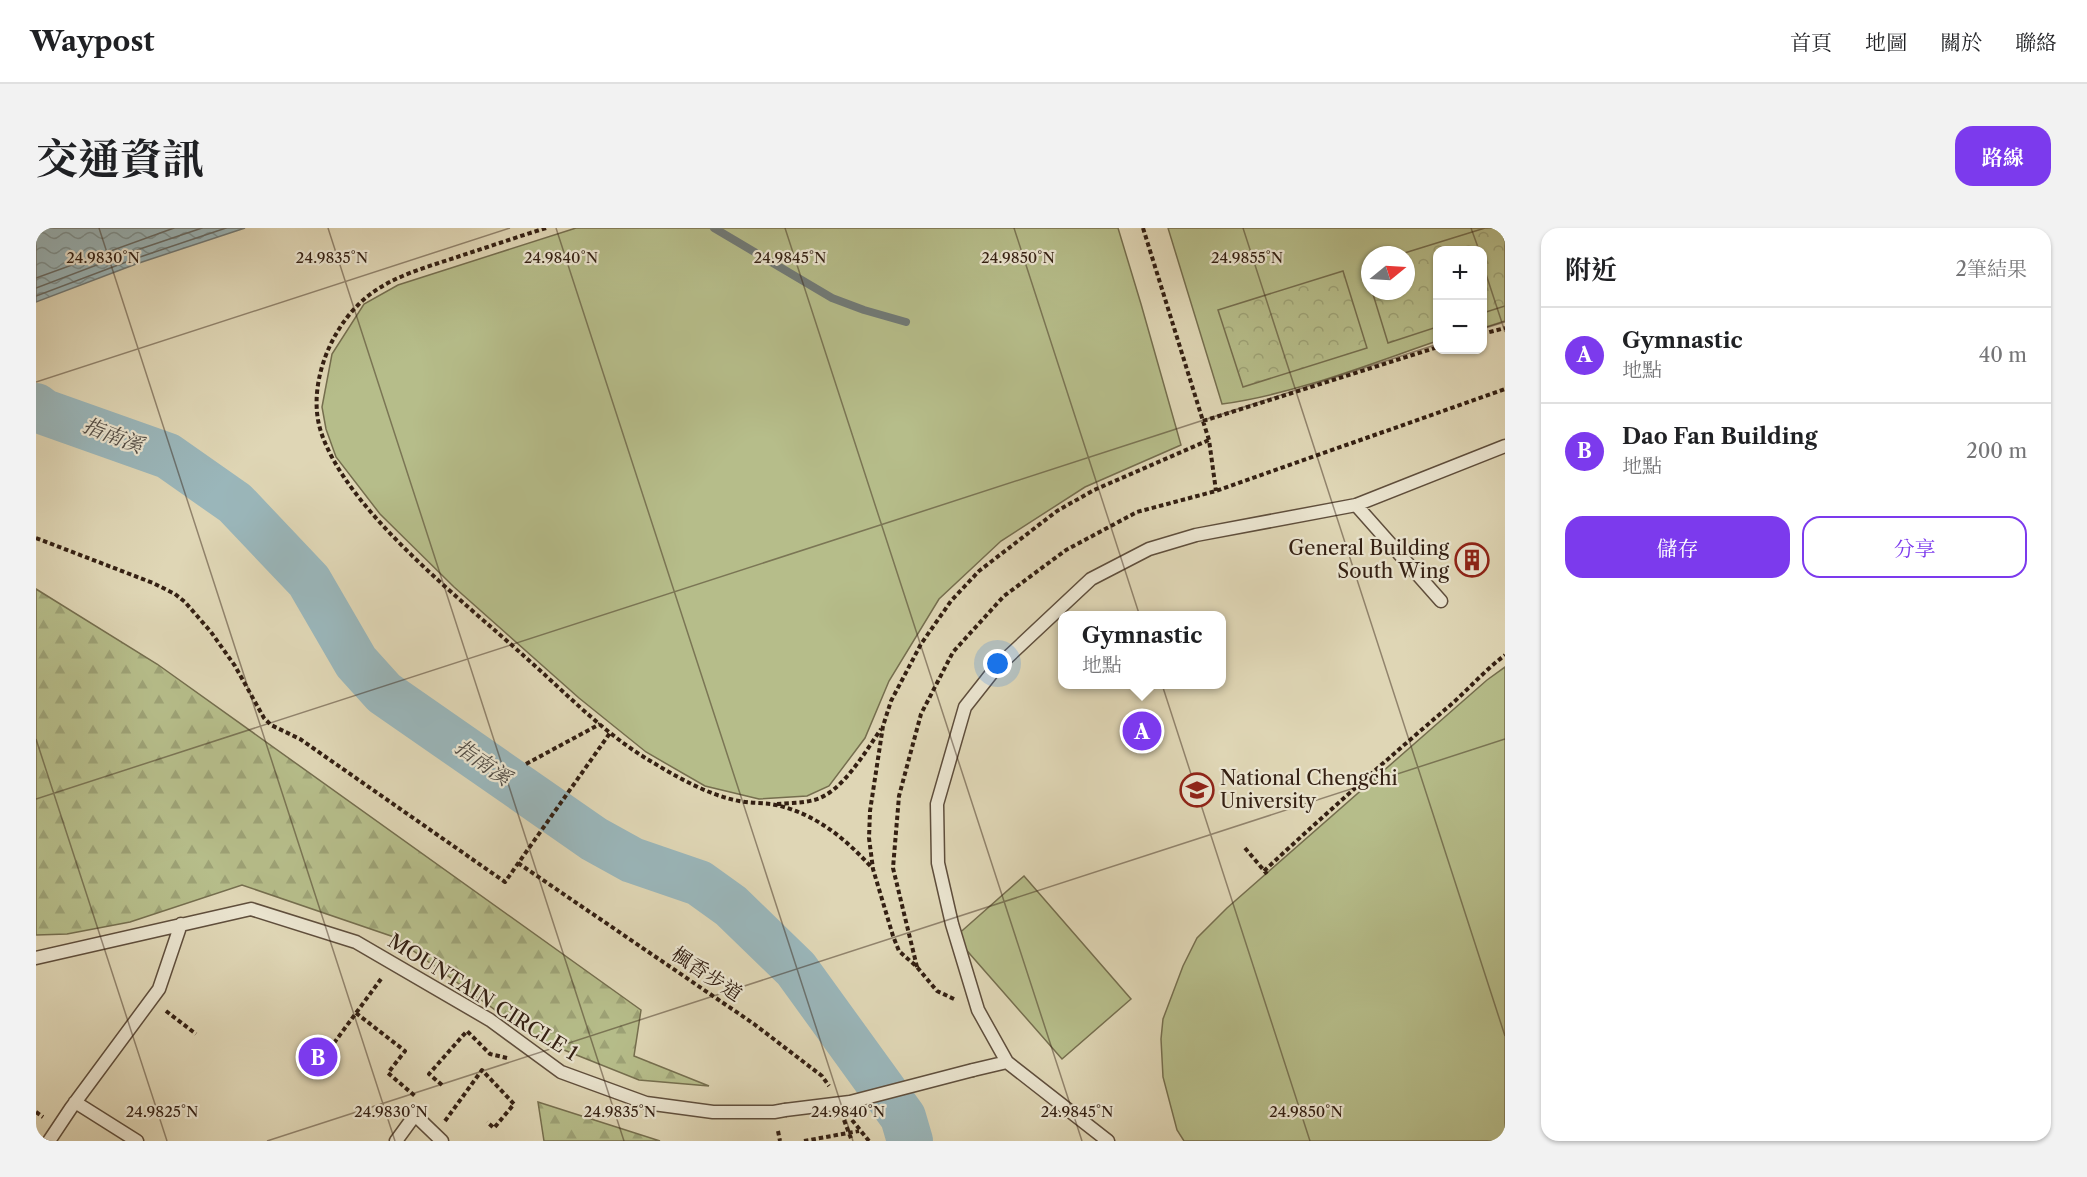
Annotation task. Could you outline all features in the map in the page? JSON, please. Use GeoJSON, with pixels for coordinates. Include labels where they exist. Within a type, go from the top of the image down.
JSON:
{"type":"FeatureCollection","features":[{"type":"Feature","properties":{"kind":"lane"},"geometry":{"type":"LineString","coordinates":[[1108,1141],[1007,1062],[978,1010],[952,924],[938,863],[937,804],[965,707],[995,669],[1091,579],[1149,549],[1196,535],[1356,505],[1505,446]]}},
{"type":"Feature","properties":{"kind":"lane"},"geometry":{"type":"LineString","coordinates":[[1356,505],[1441,601]]}},
{"type":"Feature","properties":{"kind":"lane"},"geometry":{"type":"LineString","coordinates":[[36,958],[251,909],[356,942],[490,1020],[561,1072],[646,1103],[713,1112],[774,1112],[850,1102],[1007,1062]]}},
{"type":"Feature","properties":{"kind":"lane"},"geometry":{"type":"LineString","coordinates":[[49,1141],[75,1102],[159,989],[181,924]]}},
{"type":"Feature","properties":{"kind":"lane"},"geometry":{"type":"LineString","coordinates":[[75,1102],[137,1141]]}},
{"type":"Feature","properties":{"kind":"lane"},"geometry":{"type":"LineString","coordinates":[[396,1141],[415,1115],[442,1141]]}},
{"type":"Feature","properties":{"kind":"path"},"geometry":{"type":"LineString","coordinates":[[546,228],[409,273],[384,285],[359,303],[342,324],[326,355],[318,385],[317,409],[320,430],[331,456],[350,486],[430,571],[610,733],[648,760],[691,784],[739,801],[772,804],[815,800],[832,791],[857,764],[883,726]]}},
{"type":"Feature","properties":{"kind":"path"},"geometry":{"type":"LineString","coordinates":[[1143,228],[1209,441],[1216,491]]}},
{"type":"Feature","properties":{"kind":"path"},"geometry":{"type":"LineString","coordinates":[[1487,333],[1505,328]]}},
{"type":"Feature","properties":{"kind":"path"},"geometry":{"type":"LineString","coordinates":[[1203,421],[1433,348]]}},
{"type":"Feature","properties":{"kind":"path"},"geometry":{"type":"LineString","coordinates":[[917,967],[893,868],[898,796],[921,714],[953,652],[1004,596],[1066,550],[1137,512],[1216,491],[1505,389]]}},
{"type":"Feature","properties":{"kind":"path"},"geometry":{"type":"LineString","coordinates":[[937,991],[917,967],[899,951],[873,869],[868,838],[883,726],[891,701],[921,644],[951,601],[979,571],[1057,512],[1094,490],[1171,455],[1209,441]]}},
{"type":"Feature","properties":{"kind":"path"},"geometry":{"type":"LineString","coordinates":[[36,538],[153,583],[175,594],[211,632],[235,666],[259,710],[271,725],[300,739],[505,882],[610,733]]}},
{"type":"Feature","properties":{"kind":"path"},"geometry":{"type":"LineString","coordinates":[[1245,848],[1266,872],[1337,802],[1505,655]]}},
{"type":"Feature","properties":{"kind":"path"},"geometry":{"type":"LineString","coordinates":[[526,764],[600,724]]}},
{"type":"Feature","properties":{"kind":"path"},"geometry":{"type":"LineString","coordinates":[[772,804],[798,812],[830,828],[852,846],[873,869]]}},
{"type":"Feature","properties":{"kind":"path","name":"楓香步道"},"geometry":{"type":"LineString","coordinates":[[518,863],[754,1024],[822,1076],[834,1094]]}},
{"type":"Feature","properties":{"kind":"path"},"geometry":{"type":"LineString","coordinates":[[333,1043],[387,970]]}},
{"type":"Feature","properties":{"kind":"path"},"geometry":{"type":"LineString","coordinates":[[151,1000],[196,1034]]}},
{"type":"Feature","properties":{"kind":"path"},"geometry":{"type":"LineString","coordinates":[[356,1013],[405,1051],[388,1072],[417,1097]]}},
{"type":"Feature","properties":{"kind":"path"},"geometry":{"type":"LineString","coordinates":[[442,1085],[429,1074],[467,1031],[490,1054],[517,1060]]}},
{"type":"Feature","properties":{"kind":"path"},"geometry":{"type":"LineString","coordinates":[[447,1117],[483,1070],[514,1104],[494,1128],[487,1122]]}},
{"type":"Feature","properties":{"kind":"path"},"geometry":{"type":"LineString","coordinates":[[846,1112],[869,1141]]}},
{"type":"Feature","properties":{"kind":"path"},"geometry":{"type":"LineString","coordinates":[[804,1141],[859,1131]]}},
{"type":"Feature","properties":{"kind":"green space"},"geometry":{"type":"Polygon","coordinates":[[[576,228],[1118,228],[1181,445],[1085,487],[1001,541],[939,599],[889,681],[865,738],[829,786],[807,796],[759,799],[705,786],[646,752],[579,698],[454,587],[380,514],[336,457],[326,429],[322,407],[332,354],[364,304],[398,285],[576,228]]]}},
{"type":"Feature","properties":{"kind":"green space"},"geometry":{"type":"Polygon","coordinates":[[[1168,228],[1505,228],[1505,321],[1487,327],[1487,246],[1433,246],[1433,342],[1304,386],[1222,404],[1168,228]]]}},
{"type":"Feature","properties":{"kind":"green space"},"geometry":{"type":"Polygon","coordinates":[[[1485,228],[1501,228],[1505,242],[1505,306],[1487,312],[1487,246],[1433,246],[1433,328],[1388,343],[1375,300],[1415,300],[1415,250],[1485,228]]]}},
{"type":"Feature","properties":{"kind":"green space"},"geometry":{"type":"Polygon","coordinates":[[[1343,271],[1367,348],[1243,387],[1218,310],[1343,271]]]}},
{"type":"Feature","properties":{"kind":"green space"},"geometry":{"type":"Polygon","coordinates":[[[36,589],[157,664],[641,1010],[634,1056],[709,1086],[639,1080],[534,1038],[394,937],[242,885],[130,922],[67,934],[36,935],[36,589]]]}},
{"type":"Feature","properties":{"kind":"green space"},"geometry":{"type":"Polygon","coordinates":[[[1505,667],[1505,1141],[1184,1141],[1177,1130],[1163,1077],[1161,1039],[1163,1019],[1183,966],[1197,938],[1227,908],[1487,680],[1505,667]]]}},
{"type":"Feature","properties":{"kind":"green space"},"geometry":{"type":"Polygon","coordinates":[[[1024,876],[1131,999],[1062,1059],[955,937],[1024,876]]]}},
{"type":"Feature","properties":{"kind":"green space"},"geometry":{"type":"Polygon","coordinates":[[[538,1102],[660,1141],[544,1141],[538,1102]]]}},
{"type":"Feature","properties":{"kind":"water"},"geometry":{"type":"Polygon","coordinates":[[[36,228],[245,228],[136,264],[36,302],[36,228]]]}},
{"type":"Feature","properties":{"kind":"waterway"},"geometry":{"type":"LineString","coordinates":[[714,228],[832,298],[906,322]]}},
{"type":"Feature","properties":{"kind":"waterway","name":"指南溪"},"geometry":{"type":"LineString","coordinates":[[36,406],[44,412],[168,456],[235,503],[309,581],[356,662],[384,693],[594,839],[632,860],[699,883],[731,906],[796,969],[903,1117],[910,1141]]}},
{"type":"Feature","properties":{"kind":"place","name":"General Building South Wing"},"geometry":{"type":"Point","coordinates":[1472,560]}},
{"type":"Feature","properties":{"kind":"place","name":"Gymnastic"},"geometry":{"type":"Point","coordinates":[1142,731]}},
{"type":"Feature","properties":{"kind":"place","name":"National Chengchi University"},"geometry":{"type":"Point","coordinates":[1197,790]}},
{"type":"Feature","properties":{"kind":"place","name":"Dao Fan Building"},"geometry":{"type":"Point","coordinates":[318,1057]}}]}
